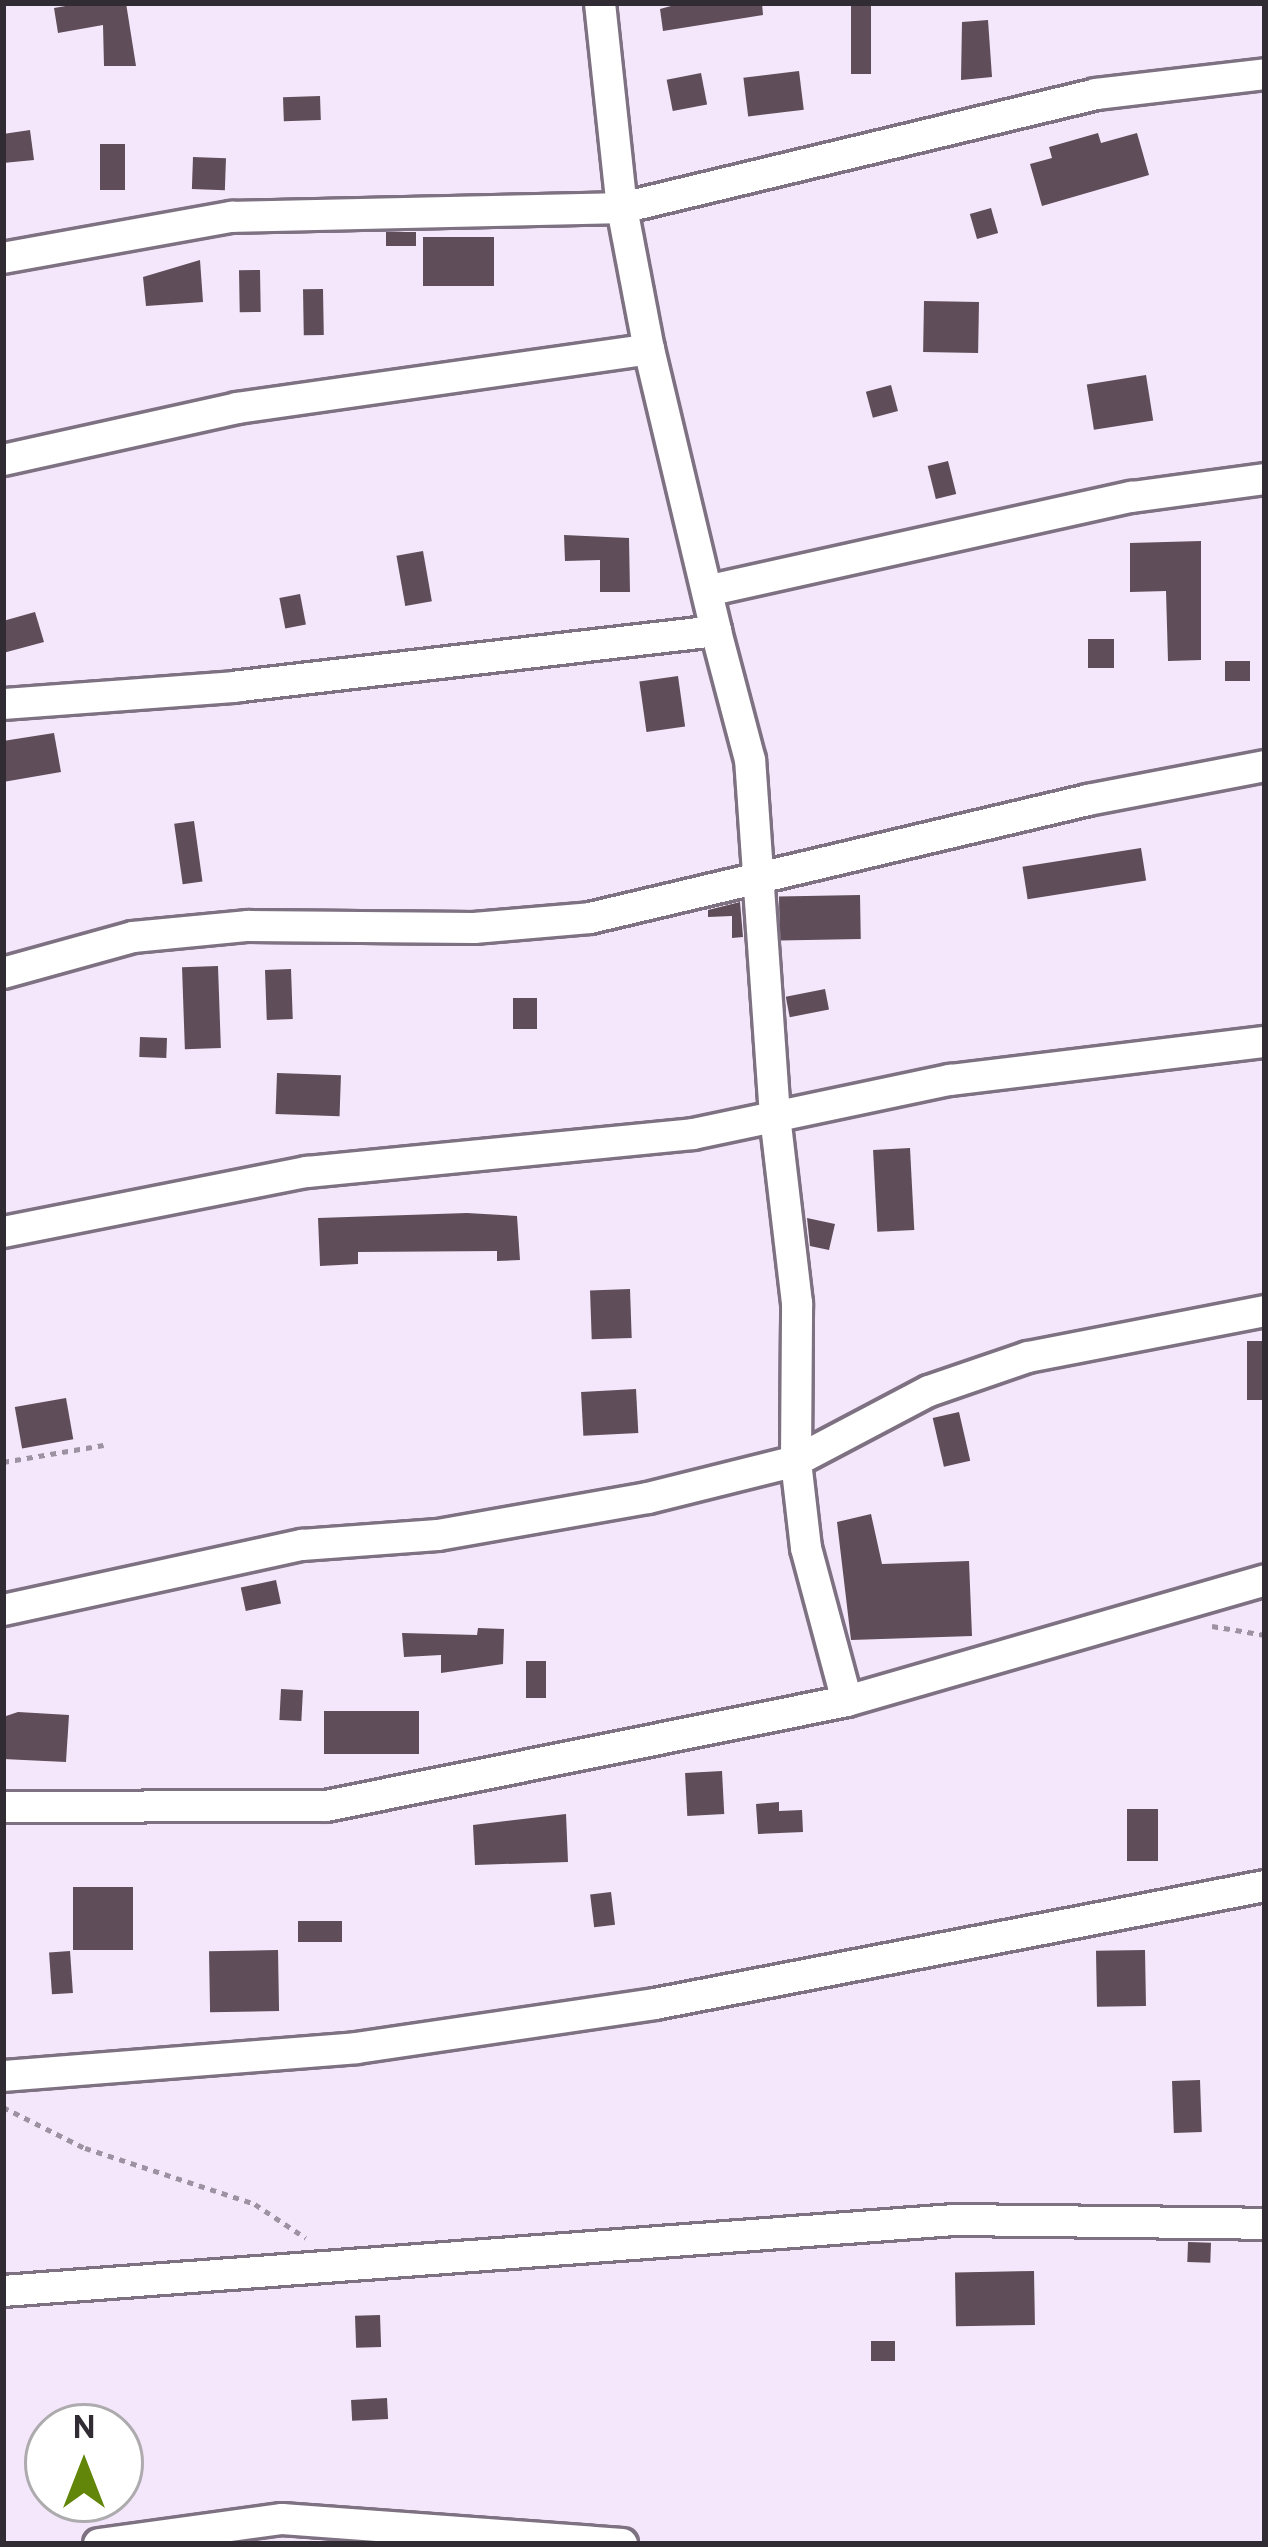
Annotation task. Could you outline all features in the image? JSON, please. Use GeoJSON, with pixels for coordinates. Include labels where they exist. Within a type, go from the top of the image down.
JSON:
{"type":"FeatureCollection","features":[{"type":"Feature","properties":{"kind":"street"},"geometry":{"type":"LineString","coordinates":[[600,3],[622,208],[649,349],[751,760],[775,1116],[797,1303],[796,1461],[806,1548],[847,1701]]}},
{"type":"Feature","properties":{"kind":"street"},"geometry":{"type":"LineString","coordinates":[[3,258],[232,217],[622,208],[1096,94],[1265,74]]}},
{"type":"Feature","properties":{"kind":"street"},"geometry":{"type":"LineString","coordinates":[[3,460],[237,408],[649,349]]}},
{"type":"Feature","properties":{"kind":"street"},"geometry":{"type":"LineString","coordinates":[[711,590],[1109,502],[1265,479]]}},
{"type":"Feature","properties":{"kind":"street"},"geometry":{"type":"LineString","coordinates":[[3,704],[236,687],[716,631]]}},
{"type":"Feature","properties":{"kind":"street"},"geometry":{"type":"LineString","coordinates":[[3,973],[133,937],[248,926],[474,928],[590,918],[1265,766]]}},
{"type":"Feature","properties":{"kind":"street"},"geometry":{"type":"LineString","coordinates":[[3,1232],[307,1172],[693,1134],[950,1080],[1265,1042]]}},
{"type":"Feature","properties":{"kind":"street"},"geometry":{"type":"LineString","coordinates":[[3,1610],[302,1544],[438,1534],[648,1498],[796,1461],[929,1391],[1028,1357],[1265,1311]]}},
{"type":"Feature","properties":{"kind":"street"},"geometry":{"type":"LineString","coordinates":[[3,1808],[326,1806],[847,1701],[1265,1580]]}},
{"type":"Feature","properties":{"kind":"street"},"geometry":{"type":"LineString","coordinates":[[3,2076],[357,2048],[655,2004],[1265,1886]]}},
{"type":"Feature","properties":{"kind":"street"},"geometry":{"type":"LineString","coordinates":[[3,2291],[954,2220],[1265,2224]]}},
{"type":"Feature","properties":{"kind":"street"},"geometry":{"type":"LineString","coordinates":[[99,2544],[282,2519],[622,2544]]}},
{"type":"Feature","properties":{"kind":"path"},"geometry":{"type":"LineString","coordinates":[[3,1462],[104,1445]]}},
{"type":"Feature","properties":{"kind":"path"},"geometry":{"type":"LineString","coordinates":[[3,2107],[85,2148],[255,2204],[313,2242]]}},
{"type":"Feature","properties":{"kind":"building"},"geometry":{"type":"Polygon","coordinates":[[[126,3],[136,66],[104,66],[103,25],[58,33],[54,8],[126,3]]]}},
{"type":"Feature","properties":{"kind":"building"},"geometry":{"type":"Polygon","coordinates":[[[682,3],[762,3],[763,15],[663,31],[660,9],[682,3]]]}},
{"type":"Feature","properties":{"kind":"building"},"geometry":{"type":"Polygon","coordinates":[[[851,3],[871,3],[871,74],[851,74],[851,3]]]}},
{"type":"Feature","properties":{"kind":"building"},"geometry":{"type":"Polygon","coordinates":[[[988,20],[992,77],[961,80],[962,22],[988,20]]]}},
{"type":"Feature","properties":{"kind":"building"},"geometry":{"type":"Polygon","coordinates":[[[799,71],[804,110],[748,117],[743,78],[799,71]]]}},
{"type":"Feature","properties":{"kind":"building"},"geometry":{"type":"Polygon","coordinates":[[[701,73],[707,104],[673,111],[667,80],[701,73]]]}},
{"type":"Feature","properties":{"kind":"building"},"geometry":{"type":"Polygon","coordinates":[[[320,96],[321,120],[284,121],[283,97],[320,96]]]}},
{"type":"Feature","properties":{"kind":"building"},"geometry":{"type":"Polygon","coordinates":[[[30,130],[34,160],[3,163],[3,134],[30,130]]]}},
{"type":"Feature","properties":{"kind":"building"},"geometry":{"type":"Polygon","coordinates":[[[1098,133],[1101,143],[1137,133],[1149,175],[1042,206],[1030,164],[1052,158],[1049,147],[1098,133]]]}},
{"type":"Feature","properties":{"kind":"building"},"geometry":{"type":"Polygon","coordinates":[[[100,144],[125,144],[125,190],[100,190],[100,144]]]}},
{"type":"Feature","properties":{"kind":"building"},"geometry":{"type":"Polygon","coordinates":[[[193,157],[226,158],[225,190],[192,189],[193,157]]]}},
{"type":"Feature","properties":{"kind":"building"},"geometry":{"type":"Polygon","coordinates":[[[991,208],[998,233],[977,239],[970,214],[991,208]]]}},
{"type":"Feature","properties":{"kind":"building"},"geometry":{"type":"Polygon","coordinates":[[[386,232],[416,232],[416,246],[386,246],[386,232]]]}},
{"type":"Feature","properties":{"kind":"building"},"geometry":{"type":"Polygon","coordinates":[[[423,237],[494,237],[494,286],[423,286],[423,237]]]}},
{"type":"Feature","properties":{"kind":"building"},"geometry":{"type":"Polygon","coordinates":[[[200,260],[203,302],[146,306],[143,277],[200,260]]]}},
{"type":"Feature","properties":{"kind":"building"},"geometry":{"type":"Polygon","coordinates":[[[239,270],[260,270],[261,312],[240,312],[239,270]]]}},
{"type":"Feature","properties":{"kind":"building"},"geometry":{"type":"Polygon","coordinates":[[[303,289],[323,289],[324,335],[304,335],[303,289]]]}},
{"type":"Feature","properties":{"kind":"building"},"geometry":{"type":"Polygon","coordinates":[[[924,301],[979,302],[978,353],[923,352],[924,301]]]}},
{"type":"Feature","properties":{"kind":"building"},"geometry":{"type":"Polygon","coordinates":[[[1146,375],[1153,420],[1094,430],[1087,384],[1146,375]]]}},
{"type":"Feature","properties":{"kind":"building"},"geometry":{"type":"Polygon","coordinates":[[[891,385],[898,411],[873,418],[866,392],[891,385]]]}},
{"type":"Feature","properties":{"kind":"building"},"geometry":{"type":"Polygon","coordinates":[[[948,461],[956,494],[936,499],[928,466],[948,461]]]}},
{"type":"Feature","properties":{"kind":"building"},"geometry":{"type":"Polygon","coordinates":[[[564,535],[629,538],[630,592],[600,592],[600,560],[565,561],[564,535]]]}},
{"type":"Feature","properties":{"kind":"building"},"geometry":{"type":"Polygon","coordinates":[[[1201,541],[1201,660],[1168,661],[1166,591],[1130,592],[1130,543],[1201,541]]]}},
{"type":"Feature","properties":{"kind":"building"},"geometry":{"type":"Polygon","coordinates":[[[423,551],[432,601],[405,606],[396,556],[423,551]]]}},
{"type":"Feature","properties":{"kind":"building"},"geometry":{"type":"Polygon","coordinates":[[[300,594],[306,624],[285,628],[279,598],[300,594]]]}},
{"type":"Feature","properties":{"kind":"building"},"geometry":{"type":"Polygon","coordinates":[[[35,612],[44,642],[3,653],[3,621],[35,612]]]}},
{"type":"Feature","properties":{"kind":"building"},"geometry":{"type":"Polygon","coordinates":[[[1088,639],[1114,639],[1114,668],[1088,668],[1088,639]]]}},
{"type":"Feature","properties":{"kind":"building"},"geometry":{"type":"Polygon","coordinates":[[[1225,661],[1250,661],[1250,681],[1225,681],[1225,661]]]}},
{"type":"Feature","properties":{"kind":"building"},"geometry":{"type":"Polygon","coordinates":[[[678,676],[685,727],[646,732],[639,681],[678,676]]]}},
{"type":"Feature","properties":{"kind":"building"},"geometry":{"type":"Polygon","coordinates":[[[54,733],[61,772],[3,782],[3,741],[54,733]]]}},
{"type":"Feature","properties":{"kind":"building"},"geometry":{"type":"Polygon","coordinates":[[[194,821],[202,881],[183,884],[174,824],[194,821]]]}},
{"type":"Feature","properties":{"kind":"building"},"geometry":{"type":"Polygon","coordinates":[[[1141,848],[1146,881],[1028,899],[1022,867],[1141,848]]]}},
{"type":"Feature","properties":{"kind":"building"},"geometry":{"type":"Polygon","coordinates":[[[860,895],[861,939],[780,940],[779,896],[860,895]]]}},
{"type":"Feature","properties":{"kind":"building"},"geometry":{"type":"Polygon","coordinates":[[[740,902],[743,937],[732,938],[732,916],[708,917],[708,910],[740,902]]]}},
{"type":"Feature","properties":{"kind":"building"},"geometry":{"type":"Polygon","coordinates":[[[218,966],[221,1048],[185,1049],[182,967],[218,966]]]}},
{"type":"Feature","properties":{"kind":"building"},"geometry":{"type":"Polygon","coordinates":[[[291,969],[293,1019],[267,1020],[265,970],[291,969]]]}},
{"type":"Feature","properties":{"kind":"building"},"geometry":{"type":"Polygon","coordinates":[[[825,989],[829,1010],[790,1017],[786,997],[825,989]]]}},
{"type":"Feature","properties":{"kind":"building"},"geometry":{"type":"Polygon","coordinates":[[[513,998],[537,998],[537,1029],[513,1029],[513,998]]]}},
{"type":"Feature","properties":{"kind":"building"},"geometry":{"type":"Polygon","coordinates":[[[140,1037],[167,1038],[166,1058],[139,1057],[140,1037]]]}},
{"type":"Feature","properties":{"kind":"building"},"geometry":{"type":"Polygon","coordinates":[[[277,1073],[341,1075],[340,1116],[276,1114],[277,1073]]]}},
{"type":"Feature","properties":{"kind":"building"},"geometry":{"type":"Polygon","coordinates":[[[910,1148],[914,1230],[877,1232],[873,1150],[910,1148]]]}},
{"type":"Feature","properties":{"kind":"building"},"geometry":{"type":"Polygon","coordinates":[[[517,1216],[520,1260],[497,1261],[497,1251],[358,1252],[358,1264],[320,1266],[318,1218],[517,1216]]]}},
{"type":"Feature","properties":{"kind":"building"},"geometry":{"type":"Polygon","coordinates":[[[807,1218],[835,1224],[829,1250],[810,1246],[807,1218]]]}},
{"type":"Feature","properties":{"kind":"building"},"geometry":{"type":"Polygon","coordinates":[[[630,1289],[632,1338],[592,1339],[590,1290],[630,1289]]]}},
{"type":"Feature","properties":{"kind":"building"},"geometry":{"type":"Polygon","coordinates":[[[1247,1341],[1265,1341],[1265,1400],[1247,1400],[1247,1341]]]}},
{"type":"Feature","properties":{"kind":"building"},"geometry":{"type":"Polygon","coordinates":[[[636,1389],[638,1433],[583,1436],[581,1392],[636,1389]]]}},
{"type":"Feature","properties":{"kind":"building"},"geometry":{"type":"Polygon","coordinates":[[[66,1398],[73,1439],[22,1448],[15,1407],[66,1398]]]}},
{"type":"Feature","properties":{"kind":"building"},"geometry":{"type":"Polygon","coordinates":[[[959,1412],[970,1461],[944,1467],[933,1418],[959,1412]]]}},
{"type":"Feature","properties":{"kind":"building"},"geometry":{"type":"Polygon","coordinates":[[[871,1514],[882,1564],[969,1561],[972,1636],[851,1640],[837,1522],[871,1514]]]}},
{"type":"Feature","properties":{"kind":"building"},"geometry":{"type":"Polygon","coordinates":[[[276,1580],[281,1603],[246,1611],[241,1587],[276,1580]]]}},
{"type":"Feature","properties":{"kind":"building"},"geometry":{"type":"Polygon","coordinates":[[[478,1628],[504,1629],[503,1664],[441,1673],[441,1655],[404,1657],[402,1633],[477,1635],[478,1628]]]}},
{"type":"Feature","properties":{"kind":"building"},"geometry":{"type":"Polygon","coordinates":[[[526,1661],[546,1661],[546,1698],[526,1698],[526,1661]]]}},
{"type":"Feature","properties":{"kind":"building"},"geometry":{"type":"Polygon","coordinates":[[[281,1689],[303,1690],[301,1721],[279,1720],[281,1689]]]}},
{"type":"Feature","properties":{"kind":"building"},"geometry":{"type":"Polygon","coordinates":[[[324,1711],[419,1711],[419,1754],[324,1754],[324,1711]]]}},
{"type":"Feature","properties":{"kind":"building"},"geometry":{"type":"Polygon","coordinates":[[[18,1712],[69,1715],[66,1762],[3,1759],[3,1717],[18,1712]]]}},
{"type":"Feature","properties":{"kind":"building"},"geometry":{"type":"Polygon","coordinates":[[[722,1771],[724,1814],[687,1816],[685,1773],[722,1771]]]}},
{"type":"Feature","properties":{"kind":"building"},"geometry":{"type":"Polygon","coordinates":[[[779,1802],[779,1811],[802,1810],[803,1832],[758,1834],[756,1804],[779,1802]]]}},
{"type":"Feature","properties":{"kind":"building"},"geometry":{"type":"Polygon","coordinates":[[[1127,1809],[1158,1809],[1158,1861],[1127,1861],[1127,1809]]]}},
{"type":"Feature","properties":{"kind":"building"},"geometry":{"type":"Polygon","coordinates":[[[566,1814],[568,1862],[475,1865],[473,1825],[566,1814]]]}},
{"type":"Feature","properties":{"kind":"building"},"geometry":{"type":"Polygon","coordinates":[[[73,1887],[133,1887],[133,1950],[73,1950],[73,1887]]]}},
{"type":"Feature","properties":{"kind":"building"},"geometry":{"type":"Polygon","coordinates":[[[611,1892],[615,1925],[594,1927],[590,1895],[611,1892]]]}},
{"type":"Feature","properties":{"kind":"building"},"geometry":{"type":"Polygon","coordinates":[[[298,1921],[342,1921],[342,1942],[298,1942],[298,1921]]]}},
{"type":"Feature","properties":{"kind":"building"},"geometry":{"type":"Polygon","coordinates":[[[278,1950],[279,2011],[210,2012],[209,1951],[278,1950]]]}},
{"type":"Feature","properties":{"kind":"building"},"geometry":{"type":"Polygon","coordinates":[[[1145,1950],[1146,2006],[1097,2007],[1096,1951],[1145,1950]]]}},
{"type":"Feature","properties":{"kind":"building"},"geometry":{"type":"Polygon","coordinates":[[[70,1951],[73,1993],[52,1994],[49,1952],[70,1951]]]}},
{"type":"Feature","properties":{"kind":"building"},"geometry":{"type":"Polygon","coordinates":[[[1200,2080],[1202,2132],[1174,2133],[1172,2081],[1200,2080]]]}},
{"type":"Feature","properties":{"kind":"building"},"geometry":{"type":"Polygon","coordinates":[[[1188,2242],[1211,2243],[1210,2263],[1187,2262],[1188,2242]]]}},
{"type":"Feature","properties":{"kind":"building"},"geometry":{"type":"Polygon","coordinates":[[[1034,2271],[1035,2325],[956,2326],[955,2272],[1034,2271]]]}},
{"type":"Feature","properties":{"kind":"building"},"geometry":{"type":"Polygon","coordinates":[[[380,2315],[381,2347],[356,2348],[355,2316],[380,2315]]]}},
{"type":"Feature","properties":{"kind":"building"},"geometry":{"type":"Polygon","coordinates":[[[871,2341],[895,2341],[895,2361],[871,2361],[871,2341]]]}},
{"type":"Feature","properties":{"kind":"building"},"geometry":{"type":"Polygon","coordinates":[[[387,2398],[388,2419],[352,2421],[351,2400],[387,2398]]]}}]}
